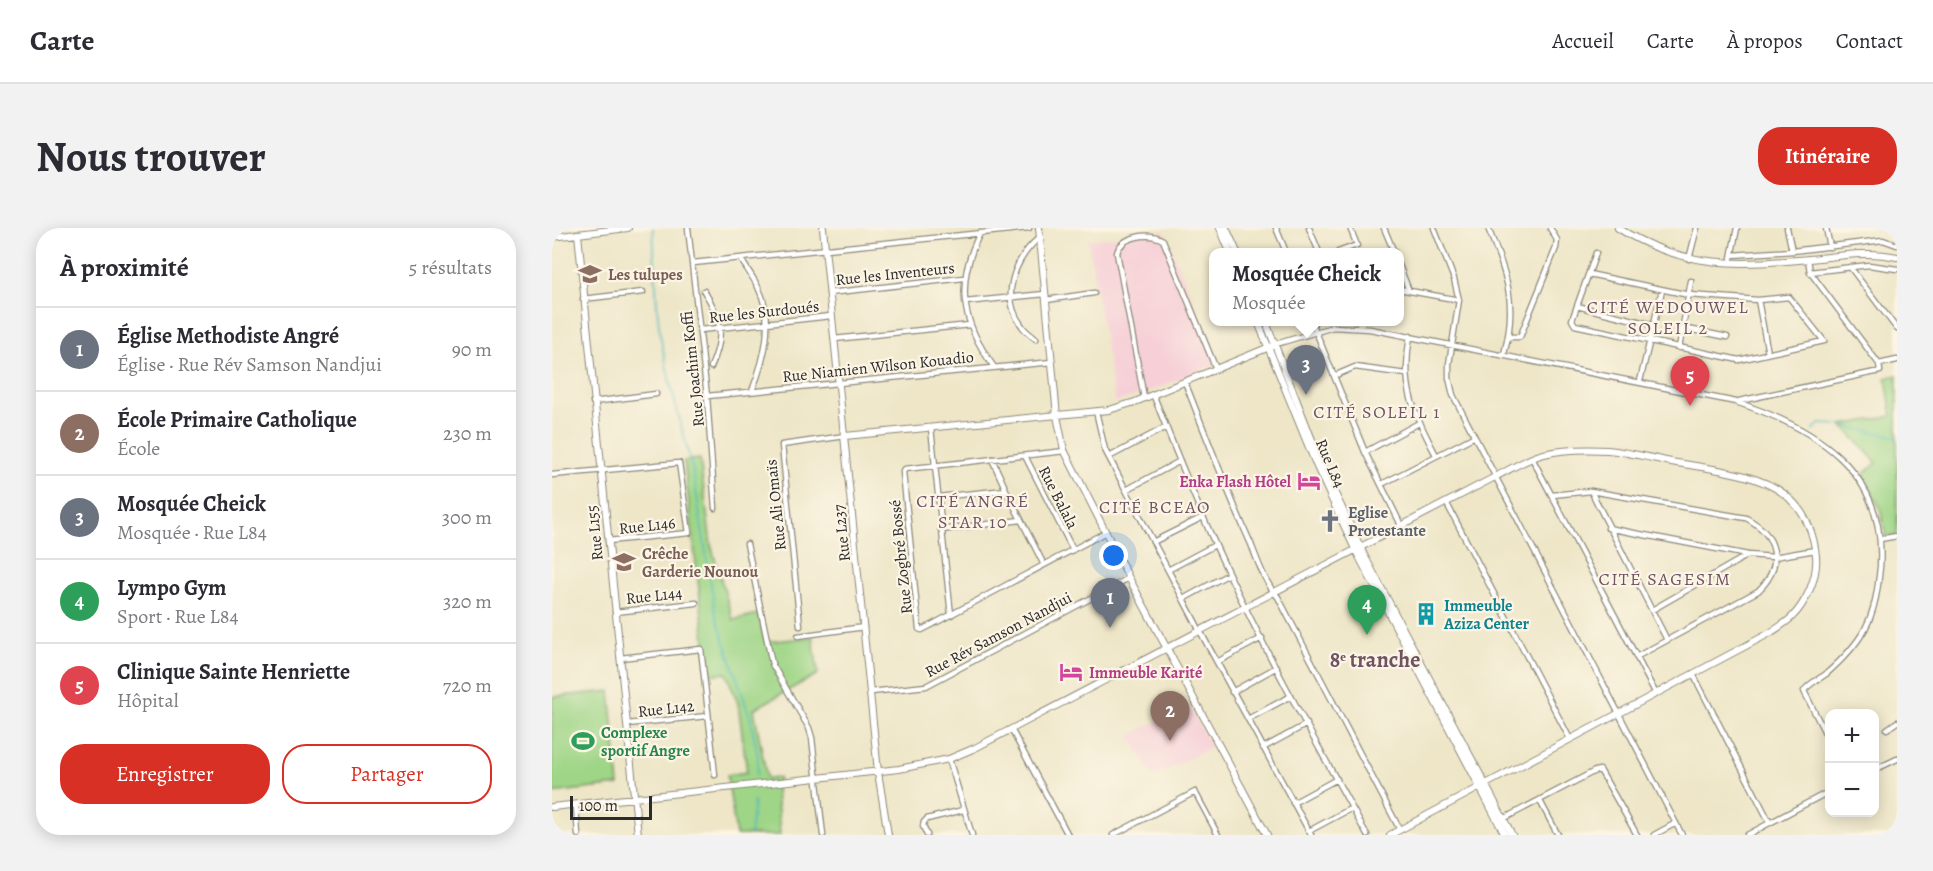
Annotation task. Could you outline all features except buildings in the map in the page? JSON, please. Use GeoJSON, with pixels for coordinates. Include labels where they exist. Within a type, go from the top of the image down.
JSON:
{"type":"FeatureCollection","features":[{"type":"Feature","properties":{"kind":"street"},"geometry":{"type":"LineString","coordinates":[[552,237],[577,231],[628,228]]}},
{"type":"Feature","properties":{"kind":"street","name":"Rue Joachim Koffi"},"geometry":{"type":"LineString","coordinates":[[688,228],[707,396],[715,508]]}},
{"type":"Feature","properties":{"kind":"street","name":"Rue L237"},"geometry":{"type":"LineString","coordinates":[[823,228],[878,771],[888,835]]}},
{"type":"Feature","properties":{"kind":"street"},"geometry":{"type":"LineString","coordinates":[[693,263],[1029,228]]}},
{"type":"Feature","properties":{"kind":"street"},"geometry":{"type":"LineString","coordinates":[[1039,228],[1057,416],[1065,451],[1266,835]]}},
{"type":"Feature","properties":{"kind":"street"},"geometry":{"type":"LineString","coordinates":[[1220,228],[1228,248]]}},
{"type":"Feature","properties":{"kind":"street"},"geometry":{"type":"LineString","coordinates":[[1226,228],[1235,248]]}},
{"type":"Feature","properties":{"kind":"street"},"geometry":{"type":"LineString","coordinates":[[1276,228],[1284,248]]}},
{"type":"Feature","properties":{"kind":"street"},"geometry":{"type":"LineString","coordinates":[[1309,228],[1317,248]]}},
{"type":"Feature","properties":{"kind":"street"},"geometry":{"type":"LineString","coordinates":[[1350,228],[1358,248]]}},
{"type":"Feature","properties":{"kind":"street"},"geometry":{"type":"LineString","coordinates":[[1384,228],[1392,248]]}},
{"type":"Feature","properties":{"kind":"street"},"geometry":{"type":"LineString","coordinates":[[1434,228],[1454,279],[1459,300],[1449,364],[1449,378],[1459,410],[1682,835]]}},
{"type":"Feature","properties":{"kind":"street"},"geometry":{"type":"LineString","coordinates":[[1488,228],[1509,287],[1511,311],[1504,354]]}},
{"type":"Feature","properties":{"kind":"street"},"geometry":{"type":"LineString","coordinates":[[1508,337],[1520,337],[1556,248],[1557,240],[1550,228]]}},
{"type":"Feature","properties":{"kind":"street"},"geometry":{"type":"LineString","coordinates":[[1618,228],[1655,248],[1689,259],[1731,264],[1863,253],[1897,257]]}},
{"type":"Feature","properties":{"kind":"street"},"geometry":{"type":"LineString","coordinates":[[1689,259],[1697,228]]}},
{"type":"Feature","properties":{"kind":"street"},"geometry":{"type":"LineString","coordinates":[[1731,264],[1737,228]]}},
{"type":"Feature","properties":{"kind":"street"},"geometry":{"type":"LineString","coordinates":[[1787,228],[1792,251]]}},
{"type":"Feature","properties":{"kind":"street"},"geometry":{"type":"LineString","coordinates":[[1826,228],[1830,247]]}},
{"type":"Feature","properties":{"kind":"street","name":"Rue L155"},"geometry":{"type":"LineString","coordinates":[[577,231],[638,835]]}},
{"type":"Feature","properties":{"kind":"street"},"geometry":{"type":"LineString","coordinates":[[980,233],[973,247],[964,278],[965,302],[970,325],[980,348],[994,367]]}},
{"type":"Feature","properties":{"kind":"street"},"geometry":{"type":"LineString","coordinates":[[1144,398],[1117,254],[1118,248],[1126,241],[1148,236],[1157,236],[1163,240],[1216,369]]}},
{"type":"Feature","properties":{"kind":"street"},"geometry":{"type":"LineString","coordinates":[[1036,339],[1022,326],[1011,297],[1016,265],[1027,248],[1040,237]]}},
{"type":"Feature","properties":{"kind":"street"},"geometry":{"type":"LineString","coordinates":[[1732,255],[1792,251],[1883,240],[1897,245]]}},
{"type":"Feature","properties":{"kind":"street"},"geometry":{"type":"LineString","coordinates":[[1349,248],[1357,245]]}},
{"type":"Feature","properties":{"kind":"street"},"geometry":{"type":"LineString","coordinates":[[1589,274],[1689,296],[1758,300],[1789,297],[1824,340],[1822,343],[1739,360],[1575,325],[1572,320],[1596,253]]}},
{"type":"Feature","properties":{"kind":"street"},"geometry":{"type":"LineString","coordinates":[[741,259],[760,292],[767,323],[764,360],[752,392]]}},
{"type":"Feature","properties":{"kind":"street"},"geometry":{"type":"LineString","coordinates":[[1736,402],[1880,371],[1879,364],[1809,272],[1808,259]]}},
{"type":"Feature","properties":{"kind":"street"},"geometry":{"type":"LineString","coordinates":[[1809,272],[1869,265],[1897,269]]}},
{"type":"Feature","properties":{"kind":"street"},"geometry":{"type":"LineString","coordinates":[[1850,267],[1896,326]]}},
{"type":"Feature","properties":{"kind":"street","name":"Rue les Inventeurs"},"geometry":{"type":"LineString","coordinates":[[829,293],[964,278]]}},
{"type":"Feature","properties":{"kind":"street"},"geometry":{"type":"LineString","coordinates":[[1404,278],[1409,291]]}},
{"type":"Feature","properties":{"kind":"street"},"geometry":{"type":"LineString","coordinates":[[1679,348],[1691,281]]}},
{"type":"Feature","properties":{"kind":"street"},"geometry":{"type":"LineString","coordinates":[[1404,290],[1459,300]]}},
{"type":"Feature","properties":{"kind":"street"},"geometry":{"type":"LineString","coordinates":[[1640,381],[1662,290]]}},
{"type":"Feature","properties":{"kind":"street"},"geometry":{"type":"LineString","coordinates":[[704,291],[714,307],[720,328],[719,349],[711,367]]}},
{"type":"Feature","properties":{"kind":"street"},"geometry":{"type":"LineString","coordinates":[[583,299],[643,292]]}},
{"type":"Feature","properties":{"kind":"street"},"geometry":{"type":"LineString","coordinates":[[965,302],[1094,293]]}},
{"type":"Feature","properties":{"kind":"street"},"geometry":{"type":"LineString","coordinates":[[1758,300],[1768,353]]}},
{"type":"Feature","properties":{"kind":"street"},"geometry":{"type":"LineString","coordinates":[[1577,306],[1654,325]]}},
{"type":"Feature","properties":{"kind":"street","name":"Rue les Surdoués"},"geometry":{"type":"LineString","coordinates":[[700,330],[831,316]]}},
{"type":"Feature","properties":{"kind":"street"},"geometry":{"type":"LineString","coordinates":[[834,339],[970,325]]}},
{"type":"Feature","properties":{"kind":"street","name":"Rue L84"},"geometry":{"type":"LineString","coordinates":[[1261,326],[1272,346]]}},
{"type":"Feature","properties":{"kind":"street","name":"Rue L84"},"geometry":{"type":"LineString","coordinates":[[1267,326],[1272,346],[1317,467],[1501,820],[1512,835]]}},
{"type":"Feature","properties":{"kind":"street"},"geometry":{"type":"LineString","coordinates":[[1314,326],[1365,452],[1401,525]]}},
{"type":"Feature","properties":{"kind":"street"},"geometry":{"type":"LineString","coordinates":[[845,436],[1109,410],[1272,346],[1316,331],[1343,326],[1504,354],[1736,402],[1796,425],[1823,442],[1856,477],[1874,510],[1880,539],[1880,561],[1876,597],[1865,628],[1856,644],[1841,660],[1804,691],[1825,733]]}},
{"type":"Feature","properties":{"kind":"street"},"geometry":{"type":"LineString","coordinates":[[1683,328],[1727,337]]}},
{"type":"Feature","properties":{"kind":"street"},"geometry":{"type":"LineString","coordinates":[[1410,336],[1406,374],[1412,403],[1419,423],[1436,455]]}},
{"type":"Feature","properties":{"kind":"street"},"geometry":{"type":"LineString","coordinates":[[1879,364],[1897,360]]}},
{"type":"Feature","properties":{"kind":"street","name":"Rue Niamien Wilson Kouadio"},"geometry":{"type":"LineString","coordinates":[[707,396],[1052,362]]}},
{"type":"Feature","properties":{"kind":"street"},"geometry":{"type":"LineString","coordinates":[[1334,376],[1355,367],[1406,374]]}},
{"type":"Feature","properties":{"kind":"street"},"geometry":{"type":"LineString","coordinates":[[1185,382],[1229,495],[1273,592],[1304,645],[1400,830]]}},
{"type":"Feature","properties":{"kind":"street"},"geometry":{"type":"LineString","coordinates":[[593,402],[656,394]]}},
{"type":"Feature","properties":{"kind":"street"},"geometry":{"type":"LineString","coordinates":[[1153,394],[1229,574],[1291,696],[1367,835]]}},
{"type":"Feature","properties":{"kind":"street"},"geometry":{"type":"LineString","coordinates":[[1096,411],[1105,450],[1232,692],[1310,833],[1352,808]]}},
{"type":"Feature","properties":{"kind":"street"},"geometry":{"type":"LineString","coordinates":[[1365,452],[1419,423]]}},
{"type":"Feature","properties":{"kind":"street"},"geometry":{"type":"LineString","coordinates":[[1109,457],[1166,427]]}},
{"type":"Feature","properties":{"kind":"street"},"geometry":{"type":"LineString","coordinates":[[931,428],[951,615]]}},
{"type":"Feature","properties":{"kind":"street","name":"Rue Ali Omaïs"},"geometry":{"type":"LineString","coordinates":[[800,626],[782,445],[845,436]]}},
{"type":"Feature","properties":{"kind":"street"},"geometry":{"type":"LineString","coordinates":[[1382,484],[1473,437]]}},
{"type":"Feature","properties":{"kind":"street"},"geometry":{"type":"LineString","coordinates":[[552,807],[817,779],[949,759],[1532,458],[1567,451],[1610,450],[1739,475],[1762,481],[1790,498],[1800,510],[1807,521],[1817,562],[1809,590],[1791,619],[1770,633],[1390,835]]}},
{"type":"Feature","properties":{"kind":"street","name":"Rue Zogbré Bossé"},"geometry":{"type":"LineString","coordinates":[[1065,451],[908,468],[903,472],[919,629],[922,630],[951,615],[1106,532]]}},
{"type":"Feature","properties":{"kind":"street","name":"Rue Balala"},"geometry":{"type":"LineString","coordinates":[[1025,456],[1073,550]]}},
{"type":"Feature","properties":{"kind":"street"},"geometry":{"type":"LineString","coordinates":[[1532,458],[1656,694]]}},
{"type":"Feature","properties":{"kind":"street"},"geometry":{"type":"LineString","coordinates":[[992,459],[1044,565]]}},
{"type":"Feature","properties":{"kind":"street"},"geometry":{"type":"LineString","coordinates":[[1126,490],[1180,461]]}},
{"type":"Feature","properties":{"kind":"street","name":"Rue L146"},"geometry":{"type":"LineString","coordinates":[[601,470],[679,463],[689,533],[608,541]]}},
{"type":"Feature","properties":{"kind":"street"},"geometry":{"type":"LineString","coordinates":[[552,475],[601,470]]}},
{"type":"Feature","properties":{"kind":"street"},"geometry":{"type":"LineString","coordinates":[[938,497],[1006,490]]}},
{"type":"Feature","properties":{"kind":"street"},"geometry":{"type":"LineString","coordinates":[[1552,495],[1591,491],[1746,518],[1761,526],[1767,533],[1774,557],[1772,571],[1758,591],[1636,657]]}},
{"type":"Feature","properties":{"kind":"street"},"geometry":{"type":"LineString","coordinates":[[1591,491],[1667,640]]}},
{"type":"Feature","properties":{"kind":"street"},"geometry":{"type":"LineString","coordinates":[[1446,502],[1570,739]]}},
{"type":"Feature","properties":{"kind":"street"},"geometry":{"type":"LineString","coordinates":[[1153,542],[1203,517]]}},
{"type":"Feature","properties":{"kind":"street"},"geometry":{"type":"LineString","coordinates":[[941,530],[1021,520]]}},
{"type":"Feature","properties":{"kind":"street"},"geometry":{"type":"LineString","coordinates":[[1608,528],[1748,555],[1774,557],[1815,550]]}},
{"type":"Feature","properties":{"kind":"street"},"geometry":{"type":"LineString","coordinates":[[1880,539],[1897,536]]}},
{"type":"Feature","properties":{"kind":"street"},"geometry":{"type":"LineString","coordinates":[[747,544],[772,664],[809,728],[812,738],[824,835]]}},
{"type":"Feature","properties":{"kind":"street"},"geometry":{"type":"LineString","coordinates":[[1168,570],[1215,545]]}},
{"type":"Feature","properties":{"kind":"street"},"geometry":{"type":"LineString","coordinates":[[1652,610],[1748,555]]}},
{"type":"Feature","properties":{"kind":"street"},"geometry":{"type":"LineString","coordinates":[[1183,599],[1229,574]]}},
{"type":"Feature","properties":{"kind":"street","name":"Rue Rév Samson Nandjui"},"geometry":{"type":"LineString","coordinates":[[871,692],[931,684],[1130,578]]}},
{"type":"Feature","properties":{"kind":"street","name":"Rue L144"},"geometry":{"type":"LineString","coordinates":[[615,612],[696,603]]}},
{"type":"Feature","properties":{"kind":"street"},"geometry":{"type":"LineString","coordinates":[[798,636],[864,627]]}},
{"type":"Feature","properties":{"kind":"street"},"geometry":{"type":"LineString","coordinates":[[1217,662],[1262,638]]}},
{"type":"Feature","properties":{"kind":"street"},"geometry":{"type":"LineString","coordinates":[[620,658],[701,650],[715,775]]}},
{"type":"Feature","properties":{"kind":"street"},"geometry":{"type":"LineString","coordinates":[[1232,692],[1277,667]]}},
{"type":"Feature","properties":{"kind":"street"},"geometry":{"type":"LineString","coordinates":[[1693,674],[1770,823]]}},
{"type":"Feature","properties":{"kind":"street"},"geometry":{"type":"LineString","coordinates":[[1248,719],[1291,696]]}},
{"type":"Feature","properties":{"kind":"street","name":"Rue L142"},"geometry":{"type":"LineString","coordinates":[[627,724],[708,716]]}},
{"type":"Feature","properties":{"kind":"street"},"geometry":{"type":"LineString","coordinates":[[1887,729],[1897,722]]}},
{"type":"Feature","properties":{"kind":"street"},"geometry":{"type":"LineString","coordinates":[[1263,748],[1307,724]]}},
{"type":"Feature","properties":{"kind":"street"},"geometry":{"type":"LineString","coordinates":[[1011,729],[1068,835]]}},
{"type":"Feature","properties":{"kind":"street"},"geometry":{"type":"LineString","coordinates":[[949,759],[972,835]]}},
{"type":"Feature","properties":{"kind":"street"},"geometry":{"type":"LineString","coordinates":[[1879,768],[1897,759]]}},
{"type":"Feature","properties":{"kind":"street"},"geometry":{"type":"LineString","coordinates":[[1501,820],[1594,771],[1600,770],[1637,835]]}},
{"type":"Feature","properties":{"kind":"street"},"geometry":{"type":"LineString","coordinates":[[1293,803],[1337,779]]}},
{"type":"Feature","properties":{"kind":"street"},"geometry":{"type":"LineString","coordinates":[[1113,835],[1195,792],[1218,835]]}},
{"type":"Feature","properties":{"kind":"street"},"geometry":{"type":"LineString","coordinates":[[1747,835],[1825,794]]}},
{"type":"Feature","properties":{"kind":"street"},"geometry":{"type":"LineString","coordinates":[[1540,801],[1558,835]]}},
{"type":"Feature","properties":{"kind":"street"},"geometry":{"type":"LineString","coordinates":[[576,805],[578,835]]}},
{"type":"Feature","properties":{"kind":"street"},"geometry":{"type":"LineString","coordinates":[[927,835],[923,826],[927,819],[963,810]]}},
{"type":"Feature","properties":{"kind":"street","name":"Rue L84"},"geometry":{"type":"LineString","coordinates":[[1501,820],[1505,835]]}},
{"type":"Feature","properties":{"kind":"street"},"geometry":{"type":"LineString","coordinates":[[1654,835],[1676,823]]}},
{"type":"Feature","properties":{"kind":"shaded area"},"geometry":{"type":"Polygon","coordinates":[[[1164,231],[1219,363],[1145,393],[1115,402],[1088,240],[1164,231]]]}},
{"type":"Feature","properties":{"kind":"shaded area"},"geometry":{"type":"Polygon","coordinates":[[[1188,704],[1211,747],[1153,777],[1129,736],[1188,704]]]}},
{"type":"Feature","properties":{"kind":"green space"},"geometry":{"type":"Polygon","coordinates":[[[1897,375],[1897,536],[1886,537],[1880,508],[1863,474],[1877,463],[1842,425],[1892,416],[1886,378],[1897,375]]]}},
{"type":"Feature","properties":{"kind":"green space"},"geometry":{"type":"Polygon","coordinates":[[[700,459],[711,545],[733,620],[758,614],[765,642],[813,637],[818,674],[754,709],[767,779],[779,778],[776,790],[780,835],[736,835],[727,775],[747,772],[738,703],[726,673],[709,675],[684,461],[700,459]]]}},
{"type":"Feature","properties":{"kind":"green space","name":"Complexe sportif Angre"},"geometry":{"type":"Polygon","coordinates":[[[610,691],[619,785],[552,793],[552,697],[610,691]]]}},
{"type":"Feature","properties":{"kind":"waterway"},"geometry":{"type":"LineString","coordinates":[[653,228],[660,335],[693,472],[716,616],[751,720],[758,758],[757,775]]}},
{"type":"Feature","properties":{"kind":"waterway"},"geometry":{"type":"LineString","coordinates":[[1813,431],[1819,424],[1838,425],[1893,436],[1897,440]]}},
{"type":"Feature","properties":{"kind":"waterway"},"geometry":{"type":"LineString","coordinates":[[750,835],[754,801]]}},
{"type":"Feature","properties":{"kind":"place","name":"Les tulupes"},"geometry":{"type":"Point","coordinates":[590,274]}},
{"type":"Feature","properties":{"kind":"place","name":"Mosquée Cheick"},"geometry":{"type":"Point","coordinates":[1306,395]}},
{"type":"Feature","properties":{"kind":"place","name":"Clinique Sainte Henriette"},"geometry":{"type":"Point","coordinates":[1690,406]}},
{"type":"Feature","properties":{"kind":"place","name":"Enka Flash Hôtel"},"geometry":{"type":"Point","coordinates":[1309,481]}},
{"type":"Feature","properties":{"kind":"place","name":"Eglise Protestante"},"geometry":{"type":"Point","coordinates":[1330,521]}},
{"type":"Feature","properties":{"kind":"place","name":"Crêche Garderie Nounou"},"geometry":{"type":"Point","coordinates":[624,562]}},
{"type":"Feature","properties":{"kind":"place","name":"Immeuble Aziza Center"},"geometry":{"type":"Point","coordinates":[1426,614]}},
{"type":"Feature","properties":{"kind":"place","name":"Église Methodiste Angré"},"geometry":{"type":"Point","coordinates":[1110,628]}},
{"type":"Feature","properties":{"kind":"place","name":"Lympo Gym"},"geometry":{"type":"Point","coordinates":[1367,635]}},
{"type":"Feature","properties":{"kind":"place","name":"Immeuble Karité"},"geometry":{"type":"Point","coordinates":[1071,672]}},
{"type":"Feature","properties":{"kind":"place","name":"Complexe sportif Angre"},"geometry":{"type":"Point","coordinates":[583,741]}},
{"type":"Feature","properties":{"kind":"place","name":"École Primaire Catholique"},"geometry":{"type":"Point","coordinates":[1170,741]}},
{"type":"Feature","properties":{"kind":"district","name":"CITÉ WEDOUWEL SOLEIL 2"},"geometry":{"type":"Point","coordinates":[1668,317]}},
{"type":"Feature","properties":{"kind":"district","name":"CITÉ SOLEIL 1"},"geometry":{"type":"Point","coordinates":[1377,412]}},
{"type":"Feature","properties":{"kind":"district","name":"CITÉ BCEAO"},"geometry":{"type":"Point","coordinates":[1155,507]}},
{"type":"Feature","properties":{"kind":"district","name":"CITÉ ANGRÉ STAR 10"},"geometry":{"type":"Point","coordinates":[973,511]}},
{"type":"Feature","properties":{"kind":"district","name":"CITÉ SAGESIM"},"geometry":{"type":"Point","coordinates":[1665,579]}},
{"type":"Feature","properties":{"kind":"district","name":"8ᵉ tranche"},"geometry":{"type":"Point","coordinates":[1375,659]}}]}
